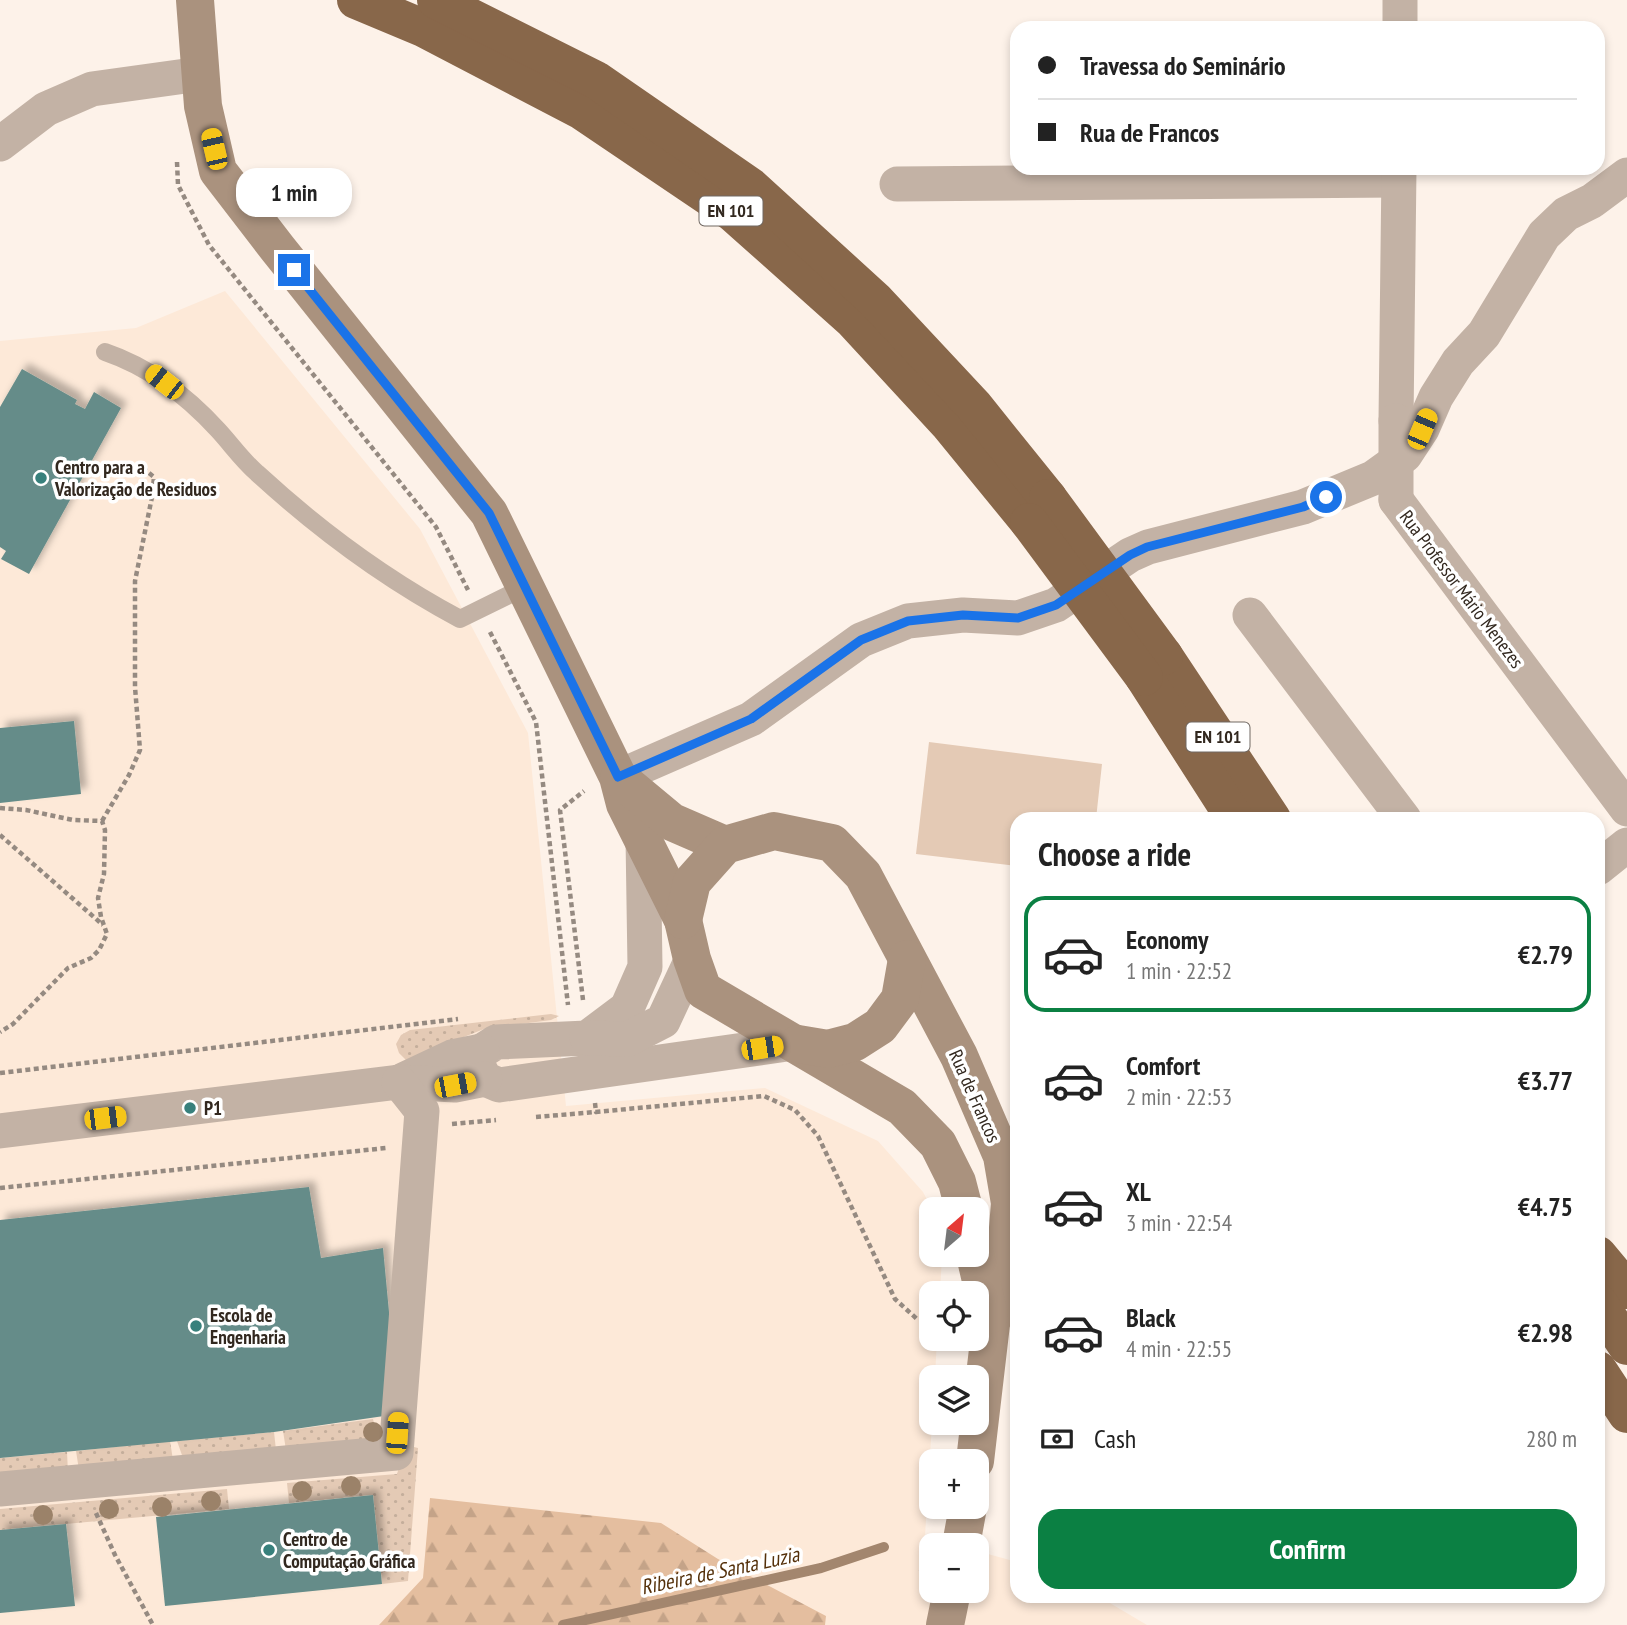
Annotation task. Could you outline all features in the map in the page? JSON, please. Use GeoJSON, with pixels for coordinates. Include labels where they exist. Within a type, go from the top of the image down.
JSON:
{"type":"FeatureCollection","features":[{"type":"Feature","properties":{"kind":"highway","name":"EN 101"},"geometry":{"type":"LineString","coordinates":[[356,0],[423,28],[582,110],[733,213],[853,320],[948,423],[1039,510]]}},
{"type":"Feature","properties":{"kind":"highway","name":"EN 101"},"geometry":{"type":"LineString","coordinates":[[436,0],[596,80],[751,187],[875,300],[974,406],[1039,510],[1267,812]]}},
{"type":"Feature","properties":{"kind":"highway","name":"EN 101"},"geometry":{"type":"LineString","coordinates":[[1154,666],[1231,812]]}},
{"type":"Feature","properties":{"kind":"highway"},"geometry":{"type":"LineString","coordinates":[[1605,1263],[1627,1290]]}},
{"type":"Feature","properties":{"kind":"highway"},"geometry":{"type":"LineString","coordinates":[[1605,1313],[1627,1346]]}},
{"type":"Feature","properties":{"kind":"highway"},"geometry":{"type":"LineString","coordinates":[[1605,1381],[1627,1414]]}},
{"type":"Feature","properties":{"kind":"street"},"geometry":{"type":"LineString","coordinates":[[1400,21],[1401,0]]}},
{"type":"Feature","properties":{"kind":"street"},"geometry":{"type":"LineString","coordinates":[[195,8],[203,106],[218,171],[489,513],[618,777],[625,804],[683,920],[692,959],[703,989],[902,1107],[938,1144],[957,1182],[961,1197]]}},
{"type":"Feature","properties":{"kind":"street"},"geometry":{"type":"LineString","coordinates":[[0,145],[46,109],[92,89],[200,74]]}},
{"type":"Feature","properties":{"kind":"street"},"geometry":{"type":"LineString","coordinates":[[897,184],[1349,175]]}},
{"type":"Feature","properties":{"kind":"street","name":"Rua Professor Mário Menezes"},"geometry":{"type":"LineString","coordinates":[[1399,175],[1396,500],[1627,809]]}},
{"type":"Feature","properties":{"kind":"street"},"geometry":{"type":"LineString","coordinates":[[618,777],[751,719],[861,640],[908,621],[963,615],[1018,618],[1056,605],[1130,555],[1147,547],[1303,507],[1373,478],[1405,455],[1458,362],[1484,334],[1544,235],[1566,214],[1592,201],[1627,175]]}},
{"type":"Feature","properties":{"kind":"street"},"geometry":{"type":"LineString","coordinates":[[1250,615],[1399,812]]}},
{"type":"Feature","properties":{"kind":"street"},"geometry":{"type":"LineString","coordinates":[[618,777],[672,822],[725,845],[692,882],[683,920]]}},
{"type":"Feature","properties":{"kind":"street","name":"Rua de Francos"},"geometry":{"type":"LineString","coordinates":[[725,845],[774,831],[832,843],[863,875],[959,1056],[1002,1156],[1010,1203],[1005,1265],[991,1324],[976,1449]]}},
{"type":"Feature","properties":{"kind":"street"},"geometry":{"type":"LineString","coordinates":[[483,1065],[496,1042],[627,1008],[645,967],[643,838]]}},
{"type":"Feature","properties":{"kind":"street"},"geometry":{"type":"LineString","coordinates":[[1605,862],[1627,845]]}},
{"type":"Feature","properties":{"kind":"street"},"geometry":{"type":"LineString","coordinates":[[577,1021],[628,1039],[663,1020],[692,959]]}},
{"type":"Feature","properties":{"kind":"street"},"geometry":{"type":"LineString","coordinates":[[0,1132],[399,1082],[452,1056],[483,1065],[499,1085],[794,1043],[828,1049],[855,1042],[880,1026],[900,999],[907,959]]}},
{"type":"Feature","properties":{"kind":"street"},"geometry":{"type":"LineString","coordinates":[[0,1489],[396,1453],[422,1111],[399,1082]]}},
{"type":"Feature","properties":{"kind":"street","name":"Rua de Francos"},"geometry":{"type":"LineString","coordinates":[[978,1267],[991,1324]]}},
{"type":"Feature","properties":{"kind":"street"},"geometry":{"type":"LineString","coordinates":[[940,1603],[945,1625]]}},
{"type":"Feature","properties":{"kind":"lane"},"geometry":{"type":"LineString","coordinates":[[105,352],[153,373],[216,427],[254,471],[303,514],[354,554],[417,596],[460,619],[525,587]]}},
{"type":"Feature","properties":{"kind":"path"},"geometry":{"type":"LineString","coordinates":[[176,158],[178,185],[209,245],[436,527],[536,722],[577,1021]]}},
{"type":"Feature","properties":{"kind":"path"},"geometry":{"type":"LineString","coordinates":[[102,821],[140,750],[135,687],[135,581],[154,477],[143,468]]}},
{"type":"Feature","properties":{"kind":"path"},"geometry":{"type":"LineString","coordinates":[[0,808],[26,810],[73,820],[102,821]]}},
{"type":"Feature","properties":{"kind":"path"},"geometry":{"type":"LineString","coordinates":[[0,1032],[13,1024],[68,968],[90,958],[99,950],[107,934],[98,898],[104,874],[106,830],[102,821]]}},
{"type":"Feature","properties":{"kind":"path"},"geometry":{"type":"LineString","coordinates":[[0,835],[104,925]]}},
{"type":"Feature","properties":{"kind":"path"},"geometry":{"type":"LineString","coordinates":[[0,1073],[471,1017]]}},
{"type":"Feature","properties":{"kind":"path"},"geometry":{"type":"LineString","coordinates":[[0,1188],[386,1148],[391,1138],[421,1126]]}},
{"type":"Feature","properties":{"kind":"path"},"geometry":{"type":"LineString","coordinates":[[81,1481],[153,1625]]}},
{"type":"Feature","properties":{"kind":"shaded area"},"geometry":{"type":"Polygon","coordinates":[[[225,291],[420,529],[528,733],[566,1106],[765,1088],[878,1141],[926,1197],[919,1197],[919,1267],[941,1267],[941,1281],[919,1281],[919,1351],[936,1351],[936,1365],[919,1365],[919,1435],[931,1435],[930,1449],[919,1449],[919,1519],[926,1519],[925,1533],[919,1533],[919,1603],[989,1603],[989,1554],[1010,1560],[1010,1603],[1110,1603],[1147,1625],[0,1625],[0,341],[136,328],[225,291]]]}},
{"type":"Feature","properties":{"kind":"shaded area"},"geometry":{"type":"Polygon","coordinates":[[[929,742],[1102,764],[1097,812],[1010,812],[1010,865],[916,854],[929,742]]]}},
{"type":"Feature","properties":{"kind":"shaded area"},"geometry":{"type":"Polygon","coordinates":[[[551,1014],[559,1016],[551,1020],[484,1029],[406,1060],[399,1053],[396,1044],[401,1035],[410,1030],[551,1014]]]}},
{"type":"Feature","properties":{"kind":"shaded area"},"geometry":{"type":"Polygon","coordinates":[[[373,1419],[378,1441],[286,1450],[283,1431],[373,1419]]]}},
{"type":"Feature","properties":{"kind":"shaded area"},"geometry":{"type":"Polygon","coordinates":[[[274,1432],[276,1450],[183,1458],[177,1441],[274,1432]]]}},
{"type":"Feature","properties":{"kind":"shaded area"},"geometry":{"type":"Polygon","coordinates":[[[170,1441],[173,1460],[79,1470],[76,1451],[170,1441]]]}},
{"type":"Feature","properties":{"kind":"shaded area"},"geometry":{"type":"Polygon","coordinates":[[[406,1445],[418,1448],[408,1581],[382,1584],[373,1495],[289,1503],[287,1483],[397,1474],[406,1445]]]}},
{"type":"Feature","properties":{"kind":"shaded area"},"geometry":{"type":"Polygon","coordinates":[[[67,1452],[68,1473],[0,1479],[0,1458],[67,1452]]]}},
{"type":"Feature","properties":{"kind":"shaded area"},"geometry":{"type":"Polygon","coordinates":[[[227,1489],[229,1509],[0,1530],[0,1509],[227,1489]]]}},
{"type":"Feature","properties":{"kind":"green space"},"geometry":{"type":"Polygon","coordinates":[[[430,1498],[661,1523],[718,1559],[826,1616],[825,1625],[379,1625],[423,1578],[430,1498]]]}},
{"type":"Feature","properties":{"kind":"building","name":"Centro para a Valorização de Residuos"},"geometry":{"type":"Polygon","coordinates":[[[22,369],[77,400],[75,404],[85,409],[94,392],[121,408],[29,574],[1,559],[6,551],[0,547],[0,407],[22,369]]]}},
{"type":"Feature","properties":{"kind":"building"},"geometry":{"type":"Polygon","coordinates":[[[74,721],[81,794],[0,803],[0,728],[74,721]]]}},
{"type":"Feature","properties":{"kind":"building","name":"Escola de Engenharia"},"geometry":{"type":"Polygon","coordinates":[[[309,1187],[321,1258],[383,1248],[393,1355],[384,1416],[274,1432],[0,1458],[0,1220],[309,1187]]]}},
{"type":"Feature","properties":{"kind":"building","name":"Centro de Computação Gráfica"},"geometry":{"type":"Polygon","coordinates":[[[373,1495],[382,1584],[165,1606],[156,1517],[373,1495]]]}},
{"type":"Feature","properties":{"kind":"building"},"geometry":{"type":"Polygon","coordinates":[[[66,1524],[75,1606],[0,1613],[0,1530],[66,1524]]]}},
{"type":"Feature","properties":{"kind":"waterway","name":"Ribeira de Santa Luzia"},"geometry":{"type":"LineString","coordinates":[[563,1625],[821,1568],[884,1547]]}},
{"type":"Feature","properties":{"kind":"place","name":"Centro para a Valorização de Residuos"},"geometry":{"type":"Point","coordinates":[41,478]}},
{"type":"Feature","properties":{"kind":"place","name":"P1"},"geometry":{"type":"Point","coordinates":[190,1108]}},
{"type":"Feature","properties":{"kind":"place","name":"Escola de Engenharia"},"geometry":{"type":"Point","coordinates":[196,1326]}},
{"type":"Feature","properties":{"kind":"place","name":"Centro de Computação Gráfica"},"geometry":{"type":"Point","coordinates":[269,1550]}},
{"type":"Feature","properties":{"kind":"route"},"geometry":{"type":"LineString","coordinates":[[294,270],[489,513],[618,777],[751,719],[861,640],[908,621],[963,615],[1018,618],[1056,605],[1130,555],[1147,547],[1303,507],[1326,497]]}}]}
